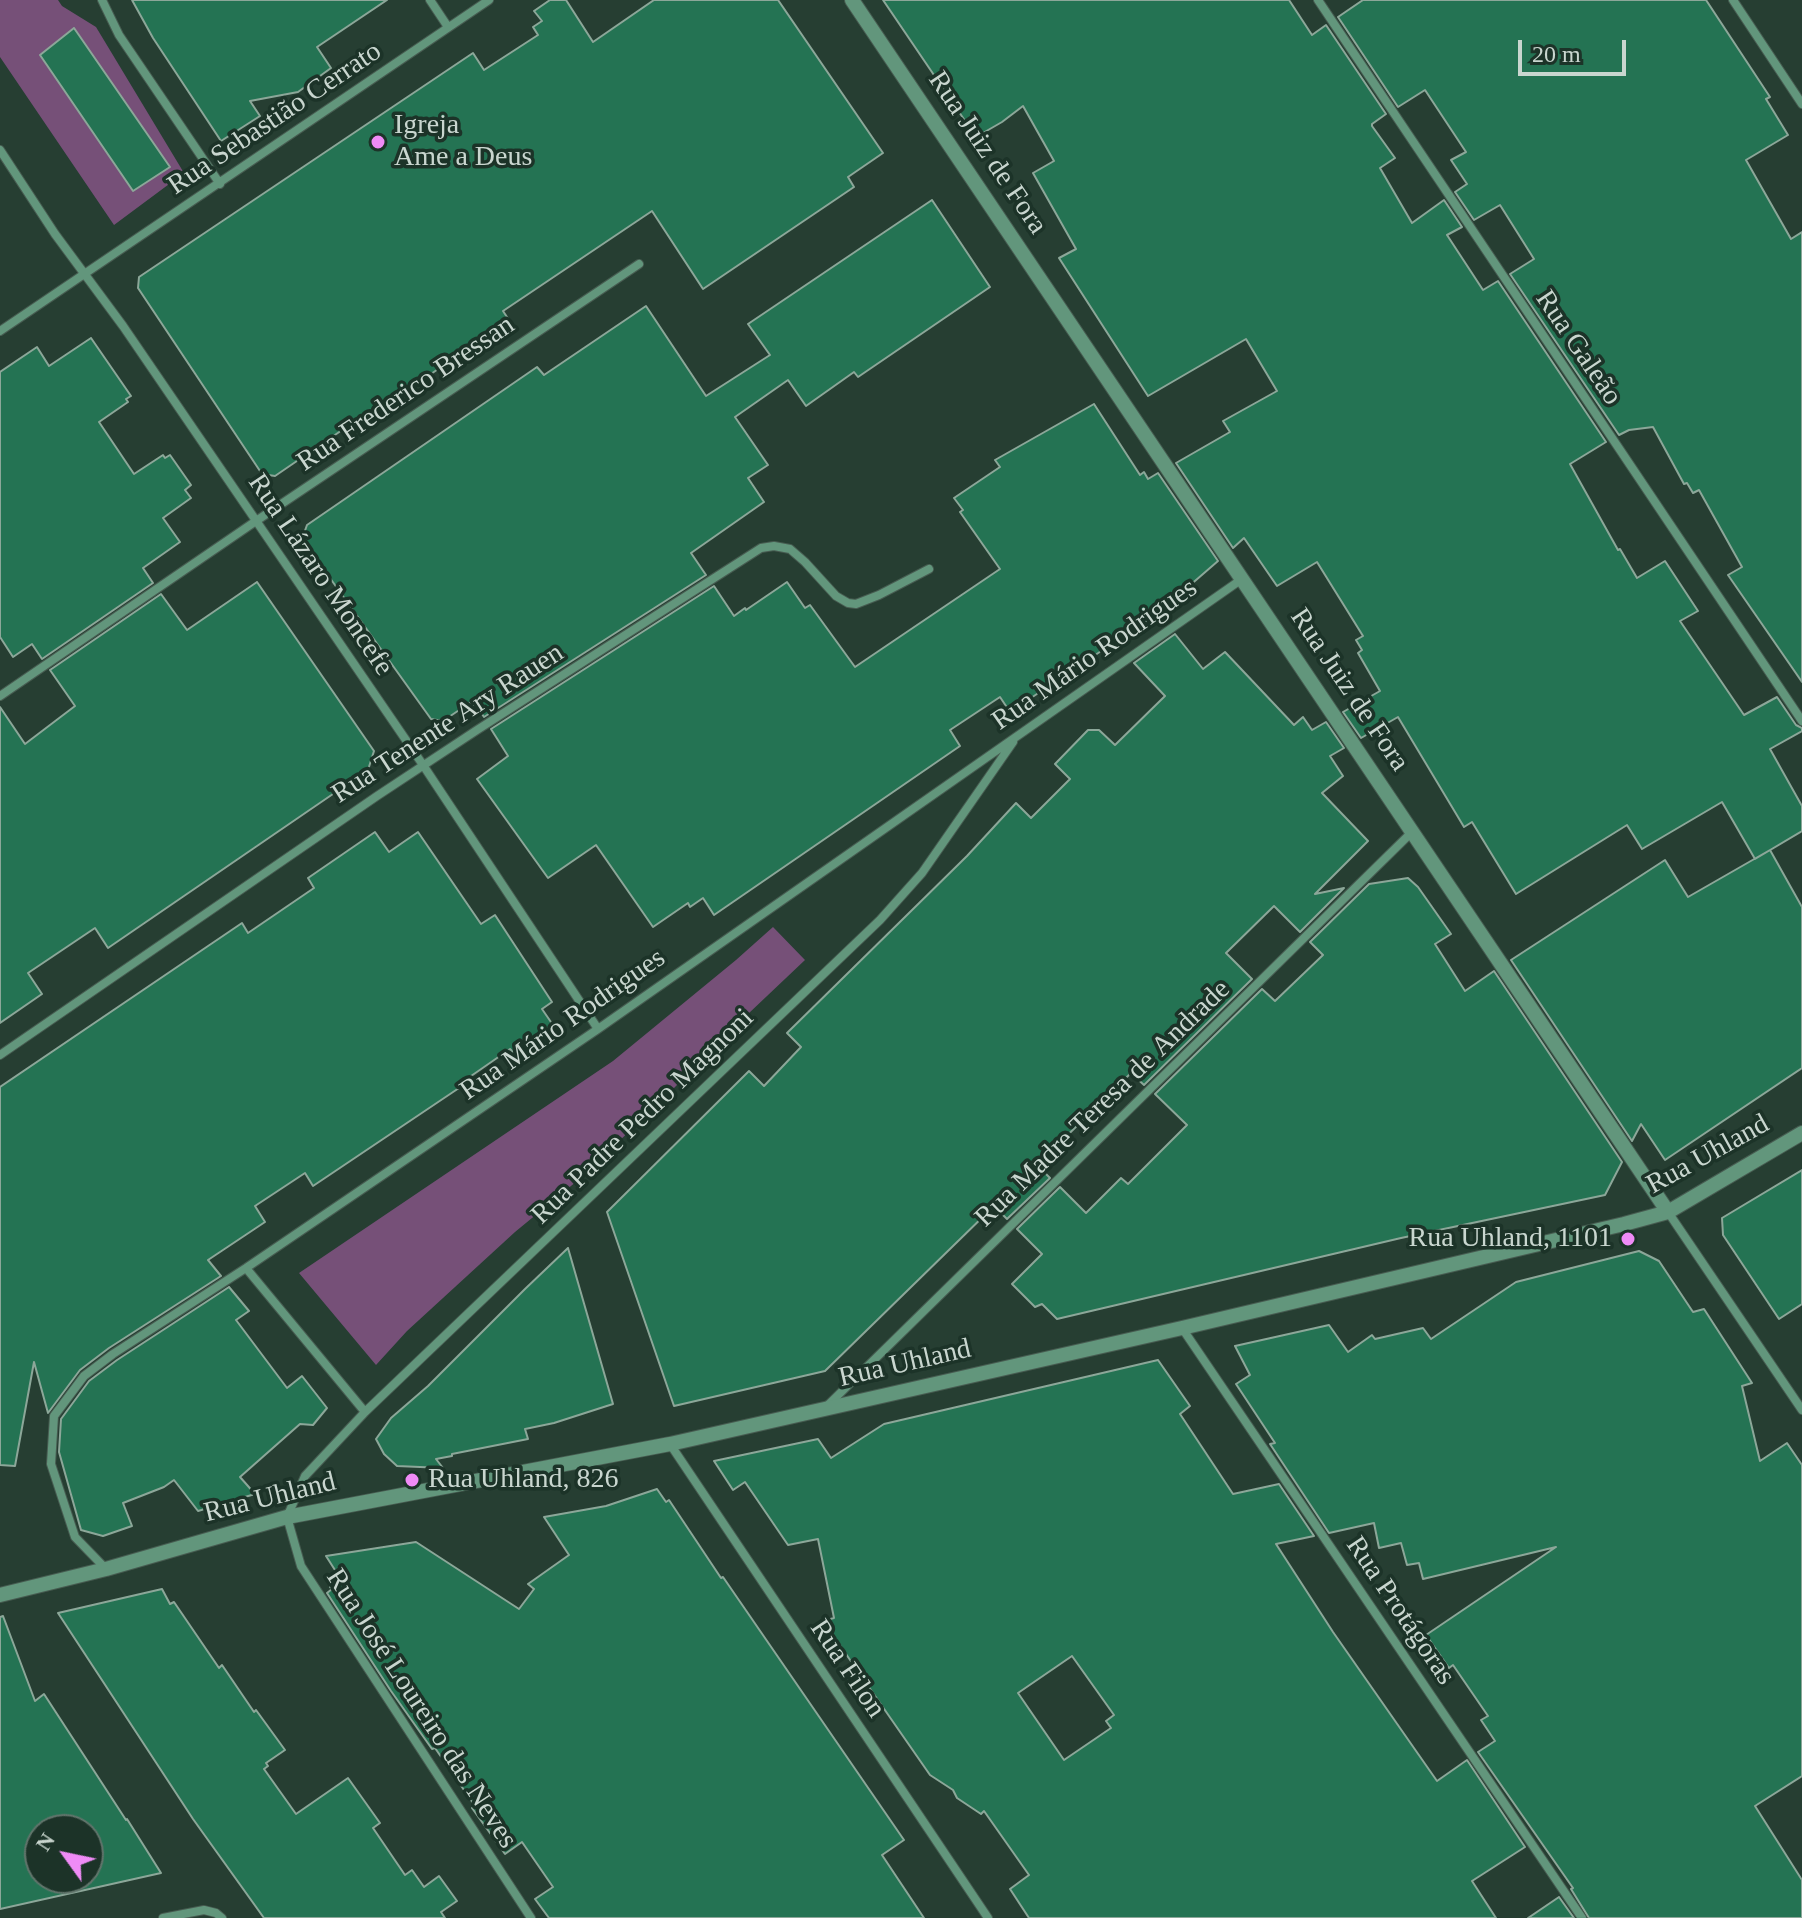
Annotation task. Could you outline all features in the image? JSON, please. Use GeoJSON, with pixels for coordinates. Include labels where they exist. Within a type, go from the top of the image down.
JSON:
{"type":"FeatureCollection","features":[{"type":"Feature","properties":{"kind":"street"},"geometry":{"type":"LineString","coordinates":[[102,0],[119,35],[220,184]]}},
{"type":"Feature","properties":{"kind":"street"},"geometry":{"type":"LineString","coordinates":[[430,0],[448,27]]}},
{"type":"Feature","properties":{"kind":"street","name":"Rua Sebastião Cerrato"},"geometry":{"type":"LineString","coordinates":[[0,331],[489,0]]}},
{"type":"Feature","properties":{"kind":"street","name":"Rua Juiz de Fora"},"geometry":{"type":"LineString","coordinates":[[852,0],[1802,1410]]}},
{"type":"Feature","properties":{"kind":"street","name":"Rua Galeão"},"geometry":{"type":"LineString","coordinates":[[1318,0],[1802,721]]}},
{"type":"Feature","properties":{"kind":"street"},"geometry":{"type":"LineString","coordinates":[[1733,0],[1802,104]]}},
{"type":"Feature","properties":{"kind":"street","name":"Rua Lázaro Moncefe"},"geometry":{"type":"LineString","coordinates":[[0,150],[423,765],[598,1029]]}},
{"type":"Feature","properties":{"kind":"street","name":"Rua Frederico Bressan"},"geometry":{"type":"LineString","coordinates":[[0,696],[639,264]]}},
{"type":"Feature","properties":{"kind":"street","name":"Rua Tenente Ary Rauen"},"geometry":{"type":"LineString","coordinates":[[0,1055],[423,765],[761,548],[774,546],[790,549],[836,596],[856,604],[929,569]]}},
{"type":"Feature","properties":{"kind":"street","name":"Rua Mário Rodrigues"},"geometry":{"type":"LineString","coordinates":[[106,1569],[75,1537],[51,1464],[54,1416],[84,1376],[598,1029],[1242,579]]}},
{"type":"Feature","properties":{"kind":"street","name":"Rua Padre Pedro Magnoni"},"geometry":{"type":"LineString","coordinates":[[287,1517],[305,1476],[365,1412],[880,920],[922,873],[1017,736]]}},
{"type":"Feature","properties":{"kind":"street","name":"Rua Madre Teresa de Andrade"},"geometry":{"type":"LineString","coordinates":[[824,1409],[1413,831]]}},
{"type":"Feature","properties":{"kind":"street","name":"Rua Uhland"},"geometry":{"type":"LineString","coordinates":[[0,1595],[106,1569],[287,1517],[670,1444],[1624,1224],[1668,1212],[1802,1133]]}},
{"type":"Feature","properties":{"kind":"street"},"geometry":{"type":"LineString","coordinates":[[246,1268],[365,1412]]}},
{"type":"Feature","properties":{"kind":"street","name":"Rua Protágoras"},"geometry":{"type":"LineString","coordinates":[[1182,1328],[1582,1918]]}},
{"type":"Feature","properties":{"kind":"street","name":"Rua Filon"},"geometry":{"type":"LineString","coordinates":[[670,1444],[988,1918]]}},
{"type":"Feature","properties":{"kind":"street","name":"Rua José Loureiro das Neves"},"geometry":{"type":"LineString","coordinates":[[287,1517],[301,1566],[531,1918]]}},
{"type":"Feature","properties":{"kind":"street"},"geometry":{"type":"LineString","coordinates":[[163,1918],[204,1910],[222,1918]]}},
{"type":"Feature","properties":{"kind":"shaded area"},"geometry":{"type":"Polygon","coordinates":[[[0,0],[58,0],[62,6],[96,27],[184,173],[114,225],[0,57],[0,0]]]}},
{"type":"Feature","properties":{"kind":"shaded area"},"geometry":{"type":"Polygon","coordinates":[[[773,927],[805,960],[577,1181],[515,1232],[407,1331],[376,1365],[299,1273],[613,1061],[773,927]]]}},
{"type":"Feature","properties":{"kind":"building"},"geometry":{"type":"Polygon","coordinates":[[[132,0],[387,0],[317,47],[331,68],[298,92],[250,101],[260,116],[221,141],[153,38],[132,0]]]}},
{"type":"Feature","properties":{"kind":"building"},"geometry":{"type":"Polygon","coordinates":[[[550,0],[566,0],[593,42],[654,0],[778,0],[883,153],[848,177],[854,187],[703,289],[652,211],[503,311],[509,320],[350,430],[348,426],[275,476],[262,474],[138,288],[139,277],[473,53],[484,70],[538,35],[533,27],[542,21],[534,11],[550,0]]]}},
{"type":"Feature","properties":{"kind":"building"},"geometry":{"type":"Polygon","coordinates":[[[883,0],[1289,0],[1312,35],[1326,25],[1386,114],[1372,126],[1395,158],[1380,168],[1412,223],[1444,200],[1462,227],[1447,235],[1483,290],[1498,281],[1606,442],[1570,464],[1618,550],[1637,578],[1665,561],[1698,611],[1680,621],[1744,715],[1777,697],[1796,725],[1802,728],[1802,731],[1770,749],[1802,806],[1802,831],[1755,859],[1722,802],[1642,849],[1627,825],[1516,894],[1472,822],[1464,827],[1398,717],[1361,738],[1343,712],[1380,691],[1358,653],[1362,650],[1356,640],[1363,636],[1317,562],[1277,586],[1244,538],[1233,548],[1176,463],[1230,432],[1223,421],[1277,391],[1246,339],[1148,396],[1059,258],[1076,249],[1033,173],[1054,161],[1023,106],[976,137],[883,0]]]}},
{"type":"Feature","properties":{"kind":"building"},"geometry":{"type":"Polygon","coordinates":[[[1363,0],[1706,0],[1770,97],[1766,99],[1788,135],[1746,160],[1791,239],[1802,232],[1802,682],[1728,575],[1742,567],[1699,490],[1693,493],[1687,483],[1684,484],[1653,427],[1629,430],[1619,435],[1510,274],[1534,259],[1500,205],[1474,220],[1455,192],[1467,184],[1451,160],[1466,152],[1425,90],[1398,107],[1338,17],[1363,0]]]}},
{"type":"Feature","properties":{"kind":"building"},"geometry":{"type":"Polygon","coordinates":[[[74,28],[170,167],[133,191],[40,55],[74,28]]]}},
{"type":"Feature","properties":{"kind":"building"},"geometry":{"type":"Polygon","coordinates":[[[932,200],[990,287],[858,377],[854,372],[806,406],[788,380],[735,417],[768,465],[748,478],[764,502],[691,553],[706,575],[484,717],[471,702],[443,721],[431,719],[302,539],[307,525],[537,367],[544,375],[646,306],[706,396],[770,355],[748,324],[932,200]]]}},
{"type":"Feature","properties":{"kind":"building"},"geometry":{"type":"Polygon","coordinates":[[[91,338],[131,396],[126,399],[128,402],[99,422],[134,474],[163,455],[165,458],[170,455],[191,485],[185,490],[191,498],[163,518],[180,542],[143,568],[153,583],[42,659],[32,644],[13,657],[0,637],[0,372],[37,347],[49,366],[91,338]]]}},
{"type":"Feature","properties":{"kind":"building"},"geometry":{"type":"Polygon","coordinates":[[[1094,404],[1140,475],[1144,472],[1148,479],[1158,473],[1218,561],[1158,613],[1010,712],[1000,697],[950,730],[960,746],[714,915],[703,898],[690,907],[688,903],[653,927],[596,845],[548,878],[477,779],[508,756],[491,729],[714,586],[734,616],[787,582],[805,608],[810,605],[855,667],[1000,569],[960,512],[963,510],[954,498],[1000,467],[995,460],[1094,404]]]}},
{"type":"Feature","properties":{"kind":"building"},"geometry":{"type":"Polygon","coordinates":[[[257,582],[374,751],[368,770],[108,948],[95,928],[28,973],[42,994],[0,1023],[0,707],[25,744],[75,706],[50,670],[161,594],[187,630],[257,582]]]}},
{"type":"Feature","properties":{"kind":"building"},"geometry":{"type":"Polygon","coordinates":[[[1175,634],[1203,669],[1225,652],[1294,725],[1303,717],[1312,730],[1326,722],[1344,748],[1330,756],[1343,776],[1322,793],[1368,841],[1315,894],[1344,888],[1300,932],[1274,906],[1226,953],[1252,979],[1144,1085],[1131,1073],[1037,1165],[1050,1178],[1007,1219],[994,1206],[825,1371],[674,1406],[607,1212],[749,1071],[764,1086],[801,1047],[787,1033],[967,856],[1016,803],[1031,818],[1070,779],[1055,764],[1088,730],[1099,730],[1115,745],[1165,696],[1134,663],[1175,634]]]}},
{"type":"Feature","properties":{"kind":"building"},"geometry":{"type":"Polygon","coordinates":[[[375,832],[389,852],[418,832],[481,924],[495,915],[552,1002],[542,1009],[553,1025],[513,1052],[510,1049],[461,1083],[462,1086],[313,1186],[305,1173],[255,1206],[265,1222],[208,1260],[221,1276],[80,1370],[48,1413],[34,1362],[15,1466],[0,1465],[0,1087],[242,923],[248,933],[314,888],[308,878],[375,832]]]}},
{"type":"Feature","properties":{"kind":"building"},"geometry":{"type":"Polygon","coordinates":[[[1770,850],[1802,907],[1802,1068],[1665,1160],[1641,1124],[1632,1141],[1511,960],[1665,860],[1688,897],[1770,850]]]}},
{"type":"Feature","properties":{"kind":"building"},"geometry":{"type":"Polygon","coordinates":[[[1408,878],[1418,887],[1451,934],[1435,944],[1465,991],[1494,971],[1622,1162],[1605,1195],[1401,1238],[1057,1319],[1042,1304],[1035,1307],[1012,1284],[1042,1254],[1017,1229],[1060,1187],[1086,1213],[1121,1178],[1128,1184],[1187,1125],[1155,1094],[1262,989],[1275,1001],[1323,955],[1310,942],[1369,884],[1408,878]]]}},
{"type":"Feature","properties":{"kind":"building"},"geometry":{"type":"Polygon","coordinates":[[[1802,1170],[1802,1304],[1779,1319],[1723,1235],[1722,1218],[1802,1170]]]}},
{"type":"Feature","properties":{"kind":"building"},"geometry":{"type":"Polygon","coordinates":[[[568,1248],[613,1404],[525,1429],[528,1439],[436,1459],[443,1468],[397,1466],[384,1454],[376,1439],[391,1418],[428,1386],[568,1248]]]}},
{"type":"Feature","properties":{"kind":"building"},"geometry":{"type":"Polygon","coordinates":[[[1639,1251],[1659,1261],[1693,1312],[1704,1309],[1752,1383],[1742,1386],[1760,1461],[1787,1443],[1802,1465],[1802,1776],[1755,1806],[1802,1880],[1802,1918],[1589,1918],[1573,1888],[1478,1752],[1495,1741],[1481,1720],[1488,1716],[1453,1665],[1449,1668],[1426,1635],[1556,1547],[1423,1579],[1419,1563],[1407,1565],[1401,1543],[1379,1548],[1374,1523],[1329,1533],[1270,1444],[1275,1443],[1236,1384],[1250,1375],[1235,1346],[1329,1325],[1348,1352],[1372,1335],[1375,1339],[1423,1328],[1431,1339],[1516,1282],[1639,1251]]]}},
{"type":"Feature","properties":{"kind":"building"},"geometry":{"type":"Polygon","coordinates":[[[229,1287],[249,1311],[236,1320],[287,1388],[302,1376],[327,1408],[313,1425],[300,1424],[240,1477],[255,1494],[198,1511],[174,1480],[123,1503],[132,1526],[103,1536],[81,1530],[59,1452],[61,1419],[89,1381],[229,1287]]]}},
{"type":"Feature","properties":{"kind":"building"},"geometry":{"type":"Polygon","coordinates":[[[1158,1360],[1190,1406],[1180,1414],[1233,1494],[1279,1484],[1314,1536],[1276,1544],[1437,1781],[1467,1760],[1525,1847],[1472,1881],[1496,1918],[1029,1918],[1010,1889],[1029,1875],[984,1811],[981,1814],[957,1798],[953,1790],[930,1775],[823,1621],[834,1618],[818,1539],[788,1545],[745,1482],[733,1490],[714,1461],[818,1439],[831,1458],[884,1424],[1158,1360]],[[1072,1656],[1018,1693],[1064,1760],[1111,1728],[1106,1721],[1114,1715],[1072,1656]]]}},
{"type":"Feature","properties":{"kind":"building"},"geometry":{"type":"Polygon","coordinates":[[[657,1489],[666,1502],[669,1500],[904,1840],[882,1855],[924,1918],[549,1918],[535,1899],[553,1887],[522,1842],[505,1854],[327,1593],[332,1589],[330,1587],[342,1581],[326,1556],[416,1542],[519,1609],[534,1589],[528,1584],[569,1555],[544,1517],[606,1506],[657,1489]]]}},
{"type":"Feature","properties":{"kind":"building"},"geometry":{"type":"Polygon","coordinates":[[[162,1589],[170,1604],[174,1602],[219,1668],[222,1665],[285,1750],[266,1763],[268,1766],[264,1769],[296,1814],[348,1778],[380,1823],[373,1828],[405,1875],[412,1870],[424,1887],[439,1876],[457,1901],[441,1912],[445,1918],[264,1918],[193,1819],[58,1613],[162,1589]]]}},
{"type":"Feature","properties":{"kind":"building"},"geometry":{"type":"Polygon","coordinates":[[[3,1616],[35,1701],[44,1694],[161,1873],[104,1886],[104,1814],[24,1814],[24,1894],[67,1894],[0,1909],[0,1617],[3,1616]]]}},
{"type":"Feature","properties":{"kind":"building"},"geometry":{"type":"Polygon","coordinates":[[[1559,1897],[1574,1918],[1528,1918],[1559,1897]]]}},
{"type":"Feature","properties":{"kind":"place","name":"Igreja Ame a Deus"},"geometry":{"type":"Point","coordinates":[378,142]}},
{"type":"Feature","properties":{"kind":"place","name":"Rua Uhland, 1101"},"geometry":{"type":"Point","coordinates":[1628,1239]}},
{"type":"Feature","properties":{"kind":"place","name":"Rua Uhland, 826"},"geometry":{"type":"Point","coordinates":[412,1480]}}]}
